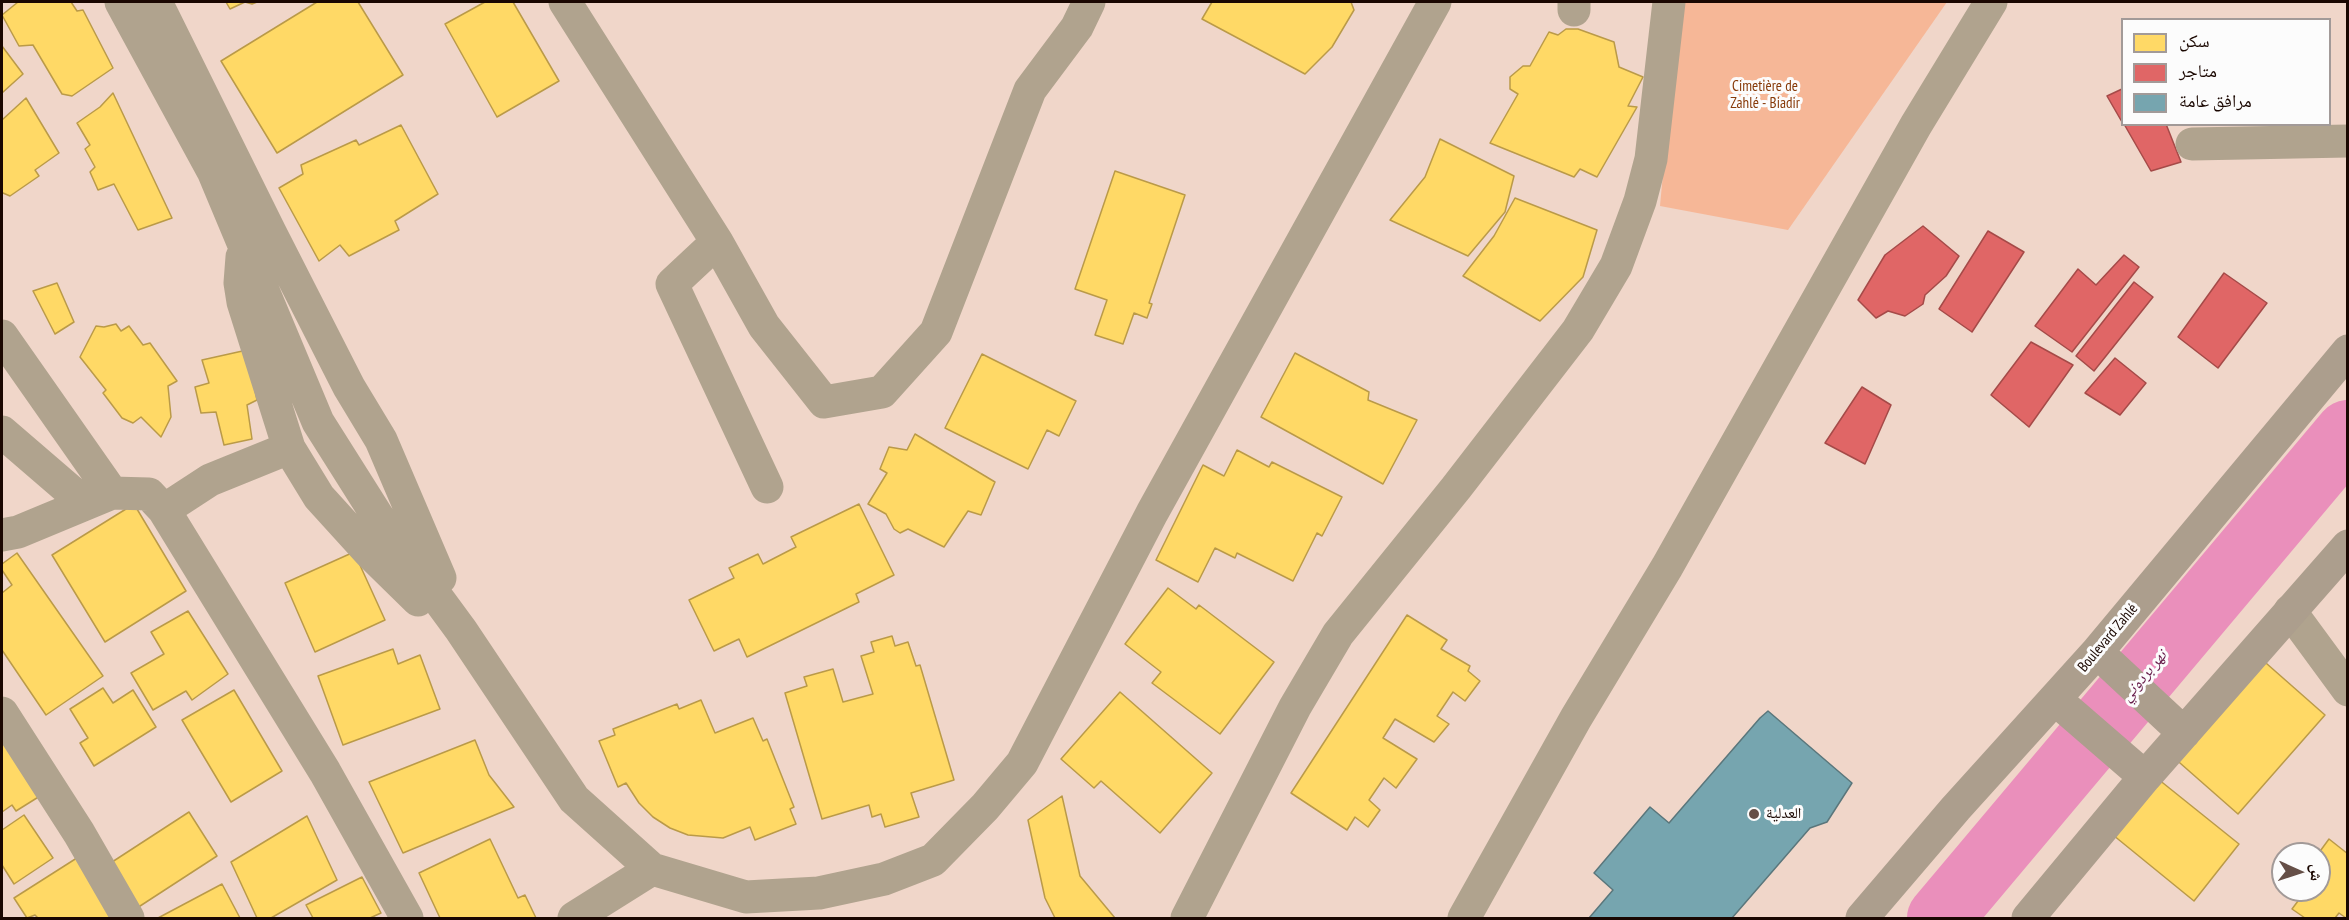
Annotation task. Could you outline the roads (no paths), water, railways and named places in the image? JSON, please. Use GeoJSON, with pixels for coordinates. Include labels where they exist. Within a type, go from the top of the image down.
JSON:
{"type":"FeatureCollection","features":[{"type":"Feature","properties":{"kind":"highway","name":"Boulevard Zahlé"},"geometry":{"type":"LineString","coordinates":[[1862,918],[1956,808],[2066,709],[2107,661],[2348,351]]}},
{"type":"Feature","properties":{"kind":"highway"},"geometry":{"type":"LineString","coordinates":[[2028,918],[2145,777],[2348,546]]}},
{"type":"Feature","properties":{"kind":"highway"},"geometry":{"type":"LineString","coordinates":[[2107,661],[2184,733]]}},
{"type":"Feature","properties":{"kind":"highway"},"geometry":{"type":"LineString","coordinates":[[2066,709],[2145,777]]}},
{"type":"Feature","properties":{"kind":"street"},"geometry":{"type":"LineString","coordinates":[[121,2],[213,171],[381,440],[461,630]]}},
{"type":"Feature","properties":{"kind":"street"},"geometry":{"type":"LineString","coordinates":[[156,2],[257,239],[312,408],[343,464],[378,517],[502,688],[574,799],[652,869],[746,897],[819,894],[884,879],[933,860],[985,807],[1022,763],[1152,513],[1435,2]]}},
{"type":"Feature","properties":{"kind":"street"},"geometry":{"type":"LineString","coordinates":[[566,2],[717,242],[764,327],[824,402],[882,392],[936,332],[1030,90],[1077,27],[1089,2]]}},
{"type":"Feature","properties":{"kind":"street"},"geometry":{"type":"LineString","coordinates":[[1187,918],[1295,707],[1338,634],[1456,488],[1578,330],[1616,266],[1640,201],[1651,159],[1669,2]]}},
{"type":"Feature","properties":{"kind":"street"},"geometry":{"type":"LineString","coordinates":[[1464,918],[1576,718],[1667,567],[1916,125],[1991,2]]}},
{"type":"Feature","properties":{"kind":"street"},"geometry":{"type":"LineString","coordinates":[[2192,144],[2348,141]]}},
{"type":"Feature","properties":{"kind":"street"},"geometry":{"type":"LineString","coordinates":[[257,239],[240,274],[243,302],[289,448],[304,476],[334,514],[502,688]]}},
{"type":"Feature","properties":{"kind":"street"},"geometry":{"type":"LineString","coordinates":[[717,242],[672,284],[767,487]]}},
{"type":"Feature","properties":{"kind":"street"},"geometry":{"type":"LineString","coordinates":[[2,336],[97,497]]}},
{"type":"Feature","properties":{"kind":"street"},"geometry":{"type":"LineString","coordinates":[[312,408],[349,387]]}},
{"type":"Feature","properties":{"kind":"street"},"geometry":{"type":"LineString","coordinates":[[2,432],[97,497]]}},
{"type":"Feature","properties":{"kind":"street"},"geometry":{"type":"LineString","coordinates":[[343,464],[381,440]]}},
{"type":"Feature","properties":{"kind":"street"},"geometry":{"type":"LineString","coordinates":[[164,510],[210,480],[289,448]]}},
{"type":"Feature","properties":{"kind":"street"},"geometry":{"type":"LineString","coordinates":[[2,535],[18,532],[97,497],[149,494],[164,510],[326,772],[407,918]]}},
{"type":"Feature","properties":{"kind":"street"},"geometry":{"type":"LineString","coordinates":[[2290,611],[2348,690]]}},
{"type":"Feature","properties":{"kind":"street"},"geometry":{"type":"LineString","coordinates":[[2,713],[79,833],[128,918]]}},
{"type":"Feature","properties":{"kind":"street"},"geometry":{"type":"LineString","coordinates":[[574,918],[652,869]]}},
{"type":"Feature","properties":{"kind":"waterway","name":"نهر بردوني"},"geometry":{"type":"LineString","coordinates":[[1940,918],[2348,433]]}},
{"type":"Feature","properties":{"kind":"place","name":"العدلية"},"geometry":{"type":"Point","coordinates":[1754,814]}},
{"type":"Feature","properties":{"kind":"park label","name":"Cimetière de Zahlé - Biadir"},"geometry":{"type":"Point","coordinates":[1765,96]}}]}
